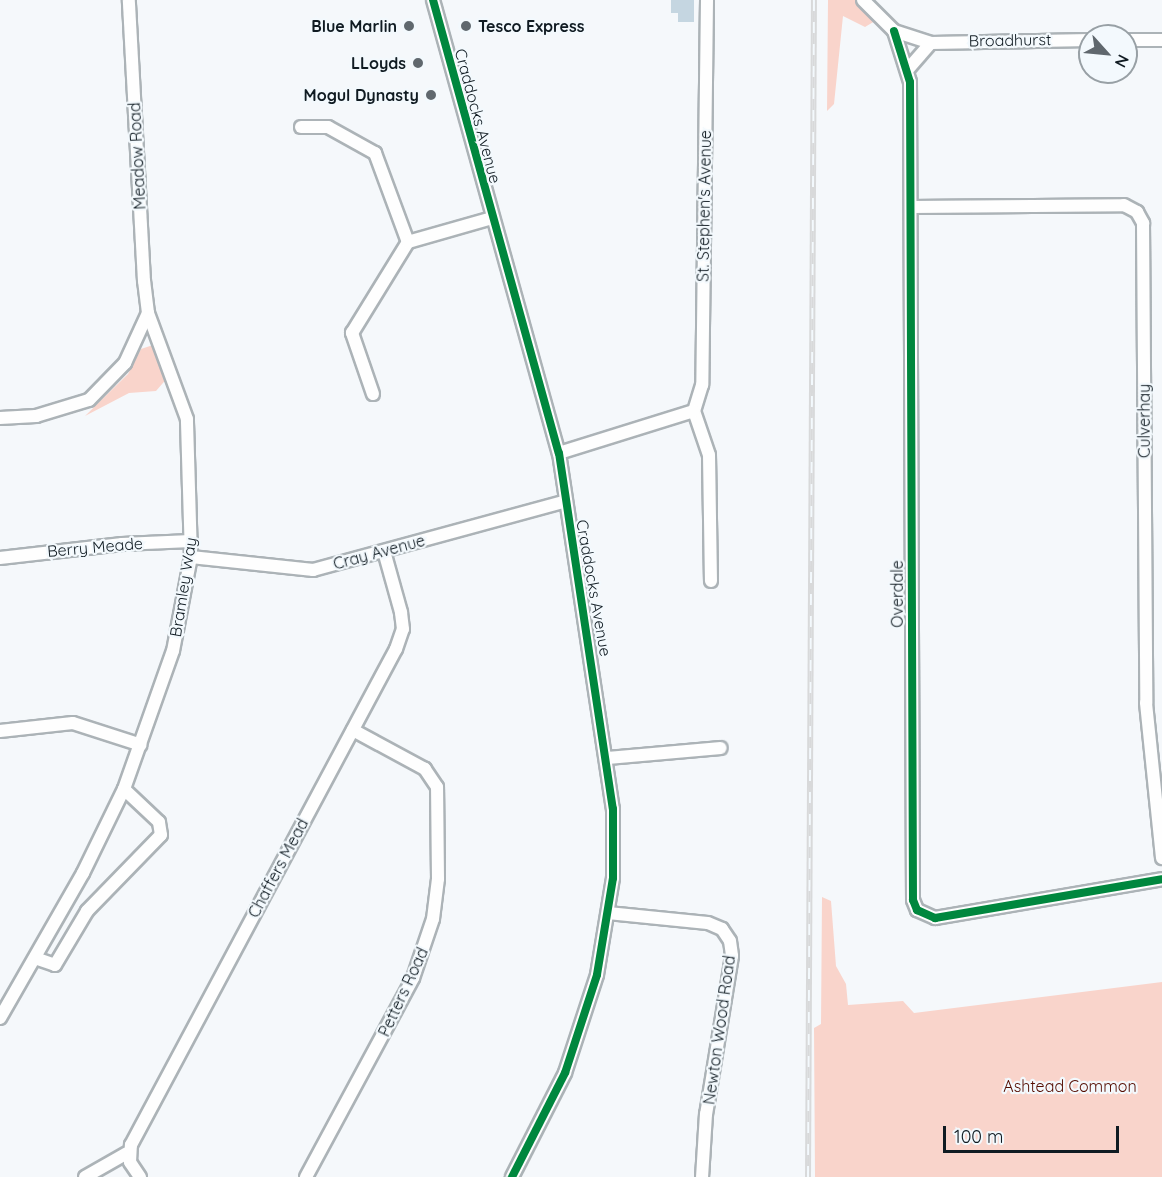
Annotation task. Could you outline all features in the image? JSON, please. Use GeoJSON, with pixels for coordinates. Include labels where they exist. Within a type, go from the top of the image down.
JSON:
{"type":"FeatureCollection","features":[{"type":"Feature","properties":{"kind":"street","name":"Meadow Road"},"geometry":{"type":"LineString","coordinates":[[129,0],[148,313]]}},
{"type":"Feature","properties":{"kind":"street","name":"Craddocks Avenue"},"geometry":{"type":"LineString","coordinates":[[433,0],[559,453],[564,502],[608,758],[614,857],[608,913],[597,975],[565,1074],[512,1177]]}},
{"type":"Feature","properties":{"kind":"street","name":"St. Stephen's Avenue"},"geometry":{"type":"LineString","coordinates":[[694,411],[702,385],[707,0]]}},
{"type":"Feature","properties":{"kind":"street","name":"Broadhurst"},"geometry":{"type":"LineString","coordinates":[[863,0],[894,31],[931,43],[1078,40]]}},
{"type":"Feature","properties":{"kind":"street","name":"Overdale"},"geometry":{"type":"LineString","coordinates":[[894,31],[909,68],[913,900],[917,910],[935,918],[1162,879]]}},
{"type":"Feature","properties":{"kind":"street"},"geometry":{"type":"LineString","coordinates":[[1138,40],[1162,40]]}},
{"type":"Feature","properties":{"kind":"street"},"geometry":{"type":"LineString","coordinates":[[909,68],[931,43]]}},
{"type":"Feature","properties":{"kind":"street"},"geometry":{"type":"LineString","coordinates":[[301,127],[328,127],[375,153],[408,242]]}},
{"type":"Feature","properties":{"kind":"street","name":"Culverhay"},"geometry":{"type":"LineString","coordinates":[[911,207],[1124,205],[1137,212],[1143,223],[1146,703],[1162,858]]}},
{"type":"Feature","properties":{"kind":"street"},"geometry":{"type":"LineString","coordinates":[[373,394],[352,333],[408,242],[492,218]]}},
{"type":"Feature","properties":{"kind":"street"},"geometry":{"type":"LineString","coordinates":[[0,418],[36,416],[89,399],[125,363],[148,313]]}},
{"type":"Feature","properties":{"kind":"street","name":"Bramley Way"},"geometry":{"type":"LineString","coordinates":[[0,1018],[35,958],[124,789],[173,651],[191,557],[187,419],[148,313]]}},
{"type":"Feature","properties":{"kind":"street"},"geometry":{"type":"LineString","coordinates":[[559,453],[694,411],[709,455],[711,580]]}},
{"type":"Feature","properties":{"kind":"street","name":"Cray Avenue"},"geometry":{"type":"LineString","coordinates":[[191,557],[301,572],[564,502]]}},
{"type":"Feature","properties":{"kind":"street","name":"Berry Meade"},"geometry":{"type":"LineString","coordinates":[[0,558],[122,544],[191,541]]}},
{"type":"Feature","properties":{"kind":"street","name":"Chaffers Mead"},"geometry":{"type":"LineString","coordinates":[[127,1153],[353,730],[403,630],[384,551]]}},
{"type":"Feature","properties":{"kind":"street"},"geometry":{"type":"LineString","coordinates":[[0,731],[73,723],[141,746]]}},
{"type":"Feature","properties":{"kind":"street","name":"Petters Road"},"geometry":{"type":"LineString","coordinates":[[306,1177],[413,978],[433,919],[438,879],[437,787],[425,769],[353,730]]}},
{"type":"Feature","properties":{"kind":"street"},"geometry":{"type":"LineString","coordinates":[[608,758],[721,748]]}},
{"type":"Feature","properties":{"kind":"street"},"geometry":{"type":"LineString","coordinates":[[35,958],[55,965],[87,910],[160,835],[159,822],[124,789]]}},
{"type":"Feature","properties":{"kind":"street","name":"Newton Wood Road"},"geometry":{"type":"LineString","coordinates":[[608,913],[708,923],[722,929],[730,941],[732,956],[706,1114],[702,1177]]}},
{"type":"Feature","properties":{"kind":"street"},"geometry":{"type":"LineString","coordinates":[[85,1177],[127,1153],[140,1177]]}},
{"type":"Feature","properties":{"kind":"green space"},"geometry":{"type":"Polygon","coordinates":[[[828,0],[856,0],[875,21],[865,27],[843,16],[834,104],[827,111],[828,0]]]}},
{"type":"Feature","properties":{"kind":"green space"},"geometry":{"type":"Polygon","coordinates":[[[153,345],[169,376],[156,391],[129,393],[85,416],[128,374],[141,349],[153,345]]]}},
{"type":"Feature","properties":{"kind":"green space","name":"Ashtead Common"},"geometry":{"type":"Polygon","coordinates":[[[822,897],[831,901],[836,966],[846,984],[848,1005],[903,1001],[914,1013],[1162,982],[1162,1177],[815,1177],[814,1028],[821,1024],[822,897]]]}},
{"type":"Feature","properties":{"kind":"building"},"geometry":{"type":"Polygon","coordinates":[[[671,0],[694,0],[694,22],[678,22],[678,13],[671,13],[671,0]]]}},
{"type":"Feature","properties":{"kind":"railway"},"geometry":{"type":"LineString","coordinates":[[808,1177],[814,0]]}},
{"type":"Feature","properties":{"kind":"cycle path"},"geometry":{"type":"LineString","coordinates":[[433,0],[559,453],[613,809],[613,878],[597,975],[565,1073],[512,1177]]}},
{"type":"Feature","properties":{"kind":"cycle path"},"geometry":{"type":"LineString","coordinates":[[894,31],[910,82],[913,900],[917,910],[935,918],[1162,879]]}},
{"type":"Feature","properties":{"kind":"place","name":"Blue Marlin"},"geometry":{"type":"Point","coordinates":[409,26]}},
{"type":"Feature","properties":{"kind":"place","name":"Tesco Express"},"geometry":{"type":"Point","coordinates":[466,26]}},
{"type":"Feature","properties":{"kind":"place","name":"LLoyds"},"geometry":{"type":"Point","coordinates":[418,63]}},
{"type":"Feature","properties":{"kind":"place","name":"Mogul Dynasty"},"geometry":{"type":"Point","coordinates":[431,95]}}]}
